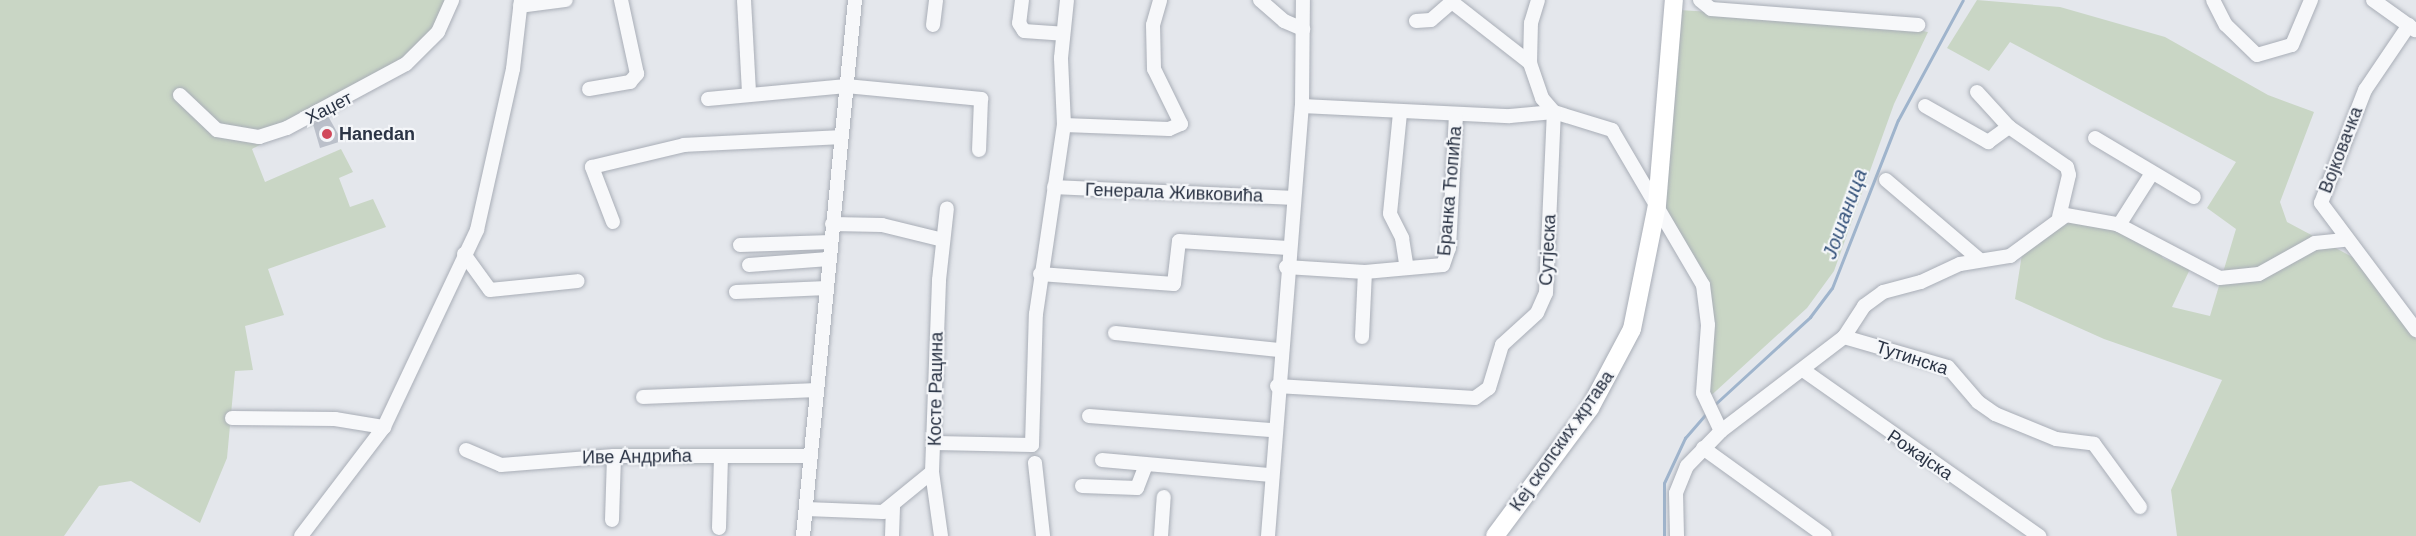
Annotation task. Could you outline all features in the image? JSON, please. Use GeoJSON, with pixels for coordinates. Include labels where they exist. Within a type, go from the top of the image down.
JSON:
{"type":"FeatureCollection","features":[{"type":"Feature","properties":{"kind":"main road","name":"Кеј скопских жртава"},"geometry":{"type":"LineString","coordinates":[[1495,536],[1577,427],[1620,357],[1641,298],[1657,205],[1674,0]]}},
{"type":"Feature","properties":{"kind":"street","name":"Хаџет"},"geometry":{"type":"LineString","coordinates":[[180,95],[207,123],[226,133],[259,137],[287,128],[406,64],[438,32],[452,0]]}},
{"type":"Feature","properties":{"kind":"street"},"geometry":{"type":"LineString","coordinates":[[302,536],[384,427],[477,230],[489,185],[494,137],[513,69],[521,3],[566,0]]}},
{"type":"Feature","properties":{"kind":"street"},"geometry":{"type":"LineString","coordinates":[[589,89],[630,82],[637,74],[621,0]]}},
{"type":"Feature","properties":{"kind":"street"},"geometry":{"type":"LineString","coordinates":[[744,0],[749,93]]}},
{"type":"Feature","properties":{"kind":"street"},"geometry":{"type":"LineString","coordinates":[[803,536],[855,0]]}},
{"type":"Feature","properties":{"kind":"street"},"geometry":{"type":"LineString","coordinates":[[933,25],[936,0]]}},
{"type":"Feature","properties":{"kind":"street"},"geometry":{"type":"LineString","coordinates":[[1022,0],[1024,31],[1063,34]]}},
{"type":"Feature","properties":{"kind":"street"},"geometry":{"type":"LineString","coordinates":[[935,443],[1032,445],[1033,351],[1040,274],[1064,125],[1063,34],[1067,0]]}},
{"type":"Feature","properties":{"kind":"street"},"geometry":{"type":"LineString","coordinates":[[1064,125],[1169,129],[1181,124],[1154,69],[1153,25],[1160,0]]}},
{"type":"Feature","properties":{"kind":"street"},"geometry":{"type":"LineString","coordinates":[[1260,0],[1284,21],[1303,29]]}},
{"type":"Feature","properties":{"kind":"street"},"geometry":{"type":"LineString","coordinates":[[1268,536],[1279,350],[1302,106],[1303,0]]}},
{"type":"Feature","properties":{"kind":"street"},"geometry":{"type":"LineString","coordinates":[[1538,0],[1530,33],[1530,63],[1542,99],[1554,112]]}},
{"type":"Feature","properties":{"kind":"street"},"geometry":{"type":"LineString","coordinates":[[1700,0],[1711,9],[1918,25]]}},
{"type":"Feature","properties":{"kind":"street"},"geometry":{"type":"LineString","coordinates":[[2213,0],[2226,24],[2257,55],[2292,45],[2311,0]]}},
{"type":"Feature","properties":{"kind":"street","name":"Војковачка"},"geometry":{"type":"LineString","coordinates":[[2373,0],[2412,28],[2365,90],[2322,192],[2326,214],[2345,240],[2382,280],[2416,330]]}},
{"type":"Feature","properties":{"kind":"street"},"geometry":{"type":"LineString","coordinates":[[1416,21],[1431,20],[1453,1],[1530,63]]}},
{"type":"Feature","properties":{"kind":"street"},"geometry":{"type":"LineString","coordinates":[[708,99],[749,93],[846,86],[981,99],[979,150]]}},
{"type":"Feature","properties":{"kind":"street"},"geometry":{"type":"LineString","coordinates":[[1677,536],[1676,493],[1687,466],[1718,427],[1768,397],[1844,337],[1875,296],[1980,260],[2022,251],[2059,217],[2069,175],[2067,167],[2009,128],[1977,92]]}},
{"type":"Feature","properties":{"kind":"street","name":"Бранка Ћопића"},"geometry":{"type":"LineString","coordinates":[[1302,106],[1456,115],[1554,112],[1612,130],[1657,205]]}},
{"type":"Feature","properties":{"kind":"street"},"geometry":{"type":"LineString","coordinates":[[1925,106],[1988,142],[2009,128]]}},
{"type":"Feature","properties":{"kind":"street"},"geometry":{"type":"LineString","coordinates":[[1400,112],[1390,214],[1402,238],[1407,268]]}},
{"type":"Feature","properties":{"kind":"street","name":"Сутјеска"},"geometry":{"type":"LineString","coordinates":[[1277,386],[1475,399],[1484,393],[1502,345],[1538,313],[1546,293],[1554,112]]}},
{"type":"Feature","properties":{"kind":"street","name":"Бранка Ћопића"},"geometry":{"type":"LineString","coordinates":[[1365,272],[1407,268],[1434,269],[1446,262],[1456,115]]}},
{"type":"Feature","properties":{"kind":"street"},"geometry":{"type":"LineString","coordinates":[[613,222],[592,167],[684,145],[841,137]]}},
{"type":"Feature","properties":{"kind":"street"},"geometry":{"type":"LineString","coordinates":[[2095,138],[2194,196]]}},
{"type":"Feature","properties":{"kind":"street"},"geometry":{"type":"LineString","coordinates":[[2119,225],[2152,173]]}},
{"type":"Feature","properties":{"kind":"street"},"geometry":{"type":"LineString","coordinates":[[1886,180],[1980,260]]}},
{"type":"Feature","properties":{"kind":"street","name":"Генерала Живковића"},"geometry":{"type":"LineString","coordinates":[[1054,187],[1294,198]]}},
{"type":"Feature","properties":{"kind":"street"},"geometry":{"type":"LineString","coordinates":[[1657,205],[1706,297],[1705,401],[1718,427]]}},
{"type":"Feature","properties":{"kind":"street","name":"Косте Рацина"},"geometry":{"type":"LineString","coordinates":[[941,536],[932,472],[942,240],[947,208]]}},
{"type":"Feature","properties":{"kind":"street"},"geometry":{"type":"LineString","coordinates":[[2059,217],[2075,215],[2119,225],[2228,279],[2259,274],[2323,240],[2345,240]]}},
{"type":"Feature","properties":{"kind":"street"},"geometry":{"type":"LineString","coordinates":[[832,224],[882,225],[942,240]]}},
{"type":"Feature","properties":{"kind":"street"},"geometry":{"type":"LineString","coordinates":[[1040,274],[1174,284],[1179,241],[1288,248]]}},
{"type":"Feature","properties":{"kind":"street"},"geometry":{"type":"LineString","coordinates":[[740,245],[831,242]]}},
{"type":"Feature","properties":{"kind":"street"},"geometry":{"type":"LineString","coordinates":[[464,254],[490,290],[578,281]]}},
{"type":"Feature","properties":{"kind":"street"},"geometry":{"type":"LineString","coordinates":[[748,265],[829,259]]}},
{"type":"Feature","properties":{"kind":"street"},"geometry":{"type":"LineString","coordinates":[[1286,267],[1365,272],[1362,337]]}},
{"type":"Feature","properties":{"kind":"street"},"geometry":{"type":"LineString","coordinates":[[736,292],[827,288]]}},
{"type":"Feature","properties":{"kind":"street"},"geometry":{"type":"LineString","coordinates":[[1115,333],[1279,350]]}},
{"type":"Feature","properties":{"kind":"street","name":"Тутинска"},"geometry":{"type":"LineString","coordinates":[[1844,337],[1948,367],[1978,402],[1995,414],[2056,439],[2094,444],[2140,507]]}},
{"type":"Feature","properties":{"kind":"street","name":"Рожајска"},"geometry":{"type":"LineString","coordinates":[[1803,370],[2039,536]]}},
{"type":"Feature","properties":{"kind":"street"},"geometry":{"type":"LineString","coordinates":[[643,398],[817,390]]}},
{"type":"Feature","properties":{"kind":"street"},"geometry":{"type":"LineString","coordinates":[[1089,416],[1273,430]]}},
{"type":"Feature","properties":{"kind":"street"},"geometry":{"type":"LineString","coordinates":[[232,418],[335,419],[384,427]]}},
{"type":"Feature","properties":{"kind":"street"},"geometry":{"type":"LineString","coordinates":[[1703,448],[1825,536]]}},
{"type":"Feature","properties":{"kind":"street","name":"Иве Андрића"},"geometry":{"type":"LineString","coordinates":[[466,450],[501,465],[614,456],[811,456]]}},
{"type":"Feature","properties":{"kind":"street"},"geometry":{"type":"LineString","coordinates":[[612,520],[614,456]]}},
{"type":"Feature","properties":{"kind":"street"},"geometry":{"type":"LineString","coordinates":[[719,528],[721,456]]}},
{"type":"Feature","properties":{"kind":"street"},"geometry":{"type":"LineString","coordinates":[[1102,460],[1270,475]]}},
{"type":"Feature","properties":{"kind":"street"},"geometry":{"type":"LineString","coordinates":[[1035,463],[1043,536]]}},
{"type":"Feature","properties":{"kind":"street"},"geometry":{"type":"LineString","coordinates":[[1082,486],[1137,488],[1143,483],[1146,465]]}},
{"type":"Feature","properties":{"kind":"street"},"geometry":{"type":"LineString","coordinates":[[806,510],[867,514],[893,507],[932,472]]}},
{"type":"Feature","properties":{"kind":"street"},"geometry":{"type":"LineString","coordinates":[[1161,536],[1164,497]]}},
{"type":"Feature","properties":{"kind":"street"},"geometry":{"type":"LineString","coordinates":[[892,536],[893,507]]}},
{"type":"Feature","properties":{"kind":"green space"},"geometry":{"type":"Polygon","coordinates":[[[0,0],[452,0],[438,32],[372,85],[252,149],[265,182],[341,149],[353,172],[339,178],[350,207],[373,199],[386,227],[268,269],[284,315],[245,326],[253,370],[235,371],[227,458],[200,523],[131,481],[99,486],[64,536],[0,536],[0,0]]]}},
{"type":"Feature","properties":{"kind":"green space"},"geometry":{"type":"Polygon","coordinates":[[[1977,0],[2060,7],[2165,37],[2268,95],[2314,112],[2280,202],[2287,222],[2358,260],[2416,339],[2416,536],[2177,536],[2171,490],[2222,380],[2104,339],[2015,299],[2022,254],[2075,218],[2153,243],[2163,258],[2190,269],[2172,307],[2210,316],[2236,229],[2207,208],[2236,162],[2010,42],[1989,71],[1947,48],[1977,0]]]}},
{"type":"Feature","properties":{"kind":"green space"},"geometry":{"type":"Polygon","coordinates":[[[1679,10],[1872,22],[1928,32],[1894,104],[1834,271],[1807,308],[1705,401],[1707,305],[1664,219],[1679,10]]]}},
{"type":"Feature","properties":{"kind":"building","name":"Hanedan"},"geometry":{"type":"Polygon","coordinates":[[[328,116],[342,141],[320,148],[313,124],[328,116]]]}},
{"type":"Feature","properties":{"kind":"waterway","name":"Јошаница"},"geometry":{"type":"LineString","coordinates":[[1713,406],[1810,317],[1832,288],[1898,120],[1963,0]]}},
{"type":"Feature","properties":{"kind":"waterway","name":"Јошаница"},"geometry":{"type":"LineString","coordinates":[[1664,536],[1664,483],[1685,438],[1707,413]]}},
{"type":"Feature","properties":{"kind":"place","name":"Hanedan"},"geometry":{"type":"Point","coordinates":[327,134]}}]}
